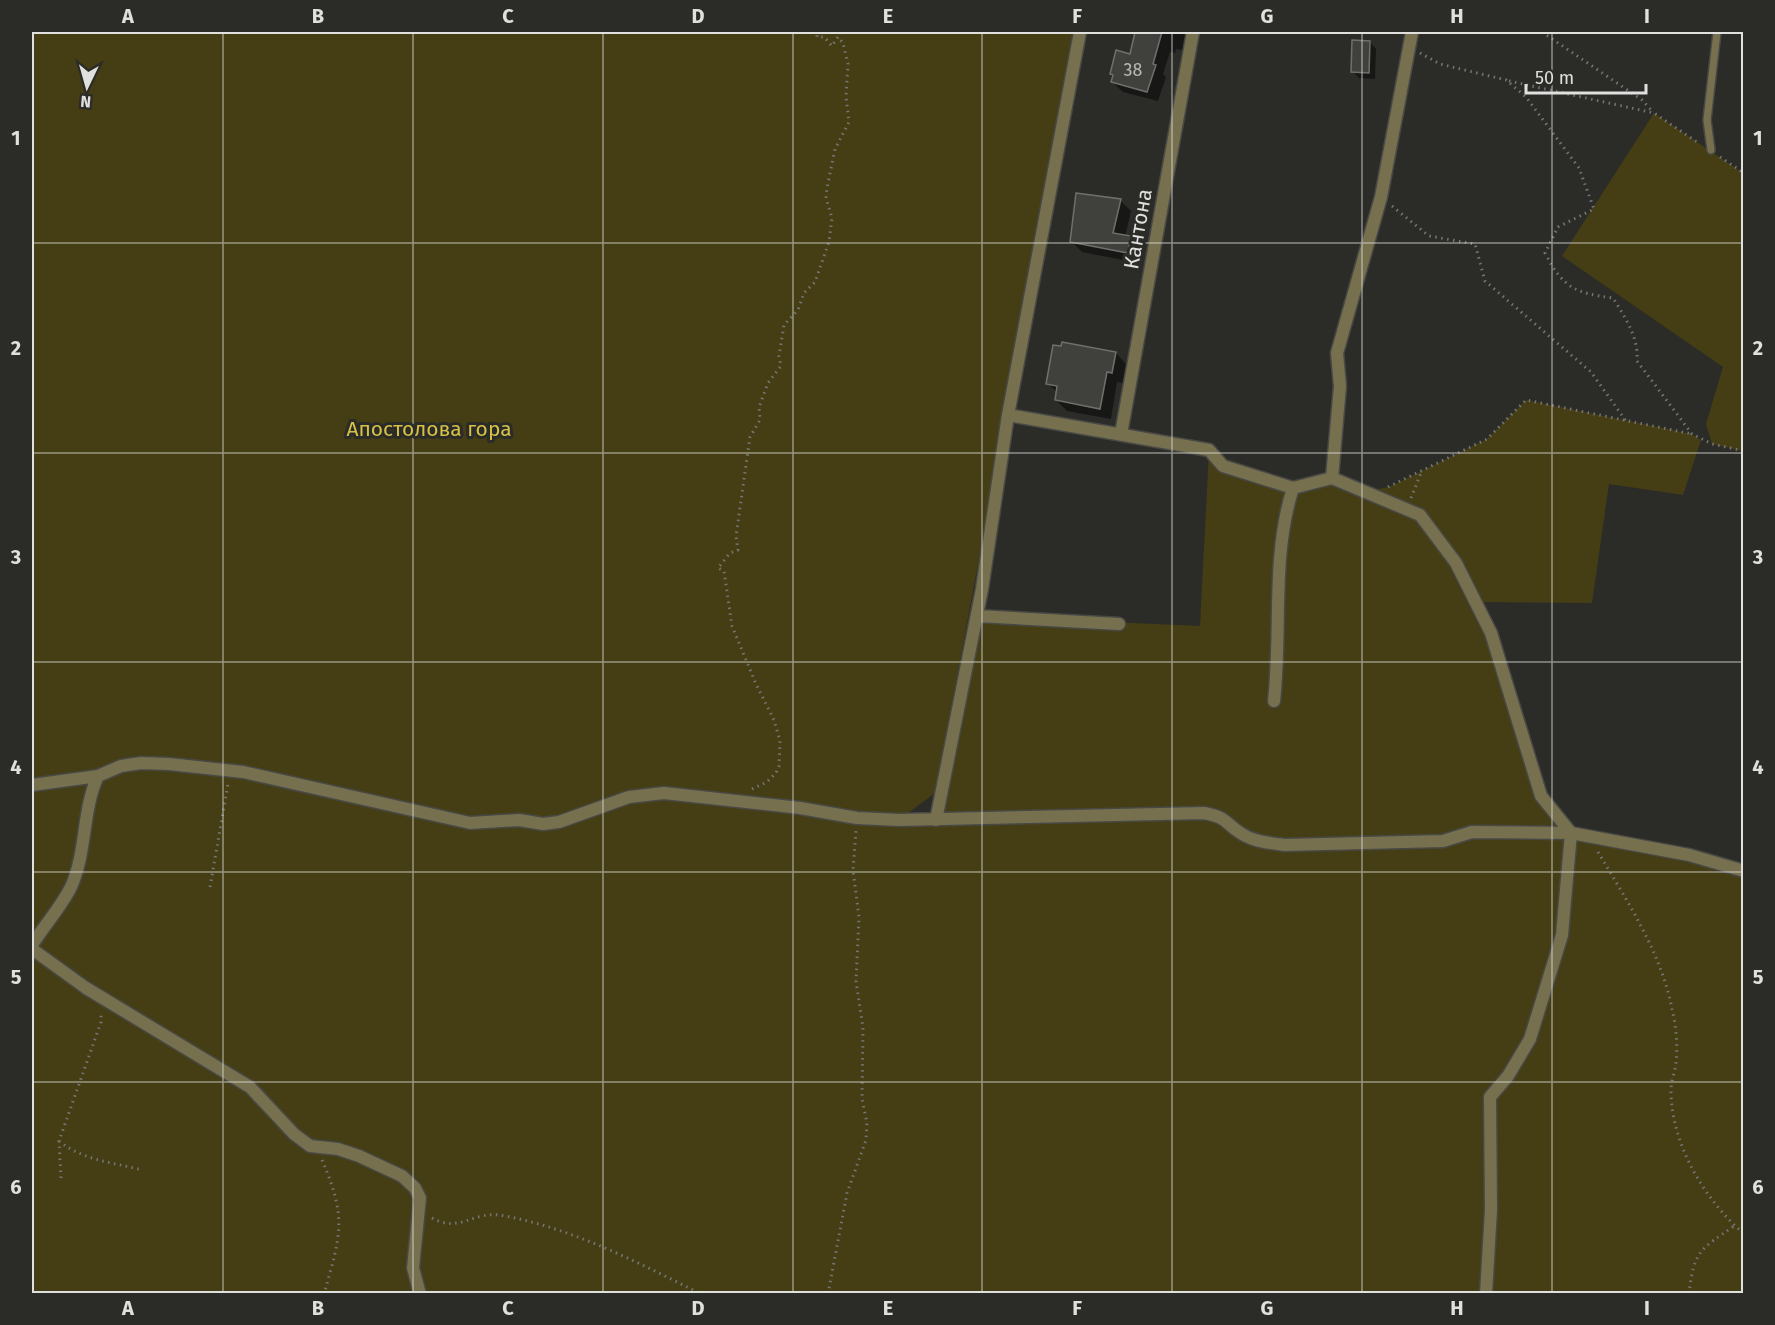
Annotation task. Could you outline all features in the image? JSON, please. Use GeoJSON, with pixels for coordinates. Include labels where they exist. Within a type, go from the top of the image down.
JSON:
{"type":"FeatureCollection","features":[{"type":"Feature","properties":{"kind":"street"},"geometry":{"type":"LineString","coordinates":[[936,820],[977,616],[1008,415],[1080,32]]}},
{"type":"Feature","properties":{"kind":"street","name":"Кантона"},"geometry":{"type":"LineString","coordinates":[[1121,434],[1193,32]]}},
{"type":"Feature","properties":{"kind":"street"},"geometry":{"type":"LineString","coordinates":[[1332,478],[1340,386],[1337,353],[1382,197],[1412,32]]}},
{"type":"Feature","properties":{"kind":"street"},"geometry":{"type":"LineString","coordinates":[[1008,415],[1209,450],[1223,466],[1293,488],[1332,478],[1362,492],[1408,508],[1429,525],[1456,563],[1491,633],[1541,796],[1571,833],[1562,935],[1530,1039],[1508,1076],[1490,1097],[1491,1210],[1486,1293]]}},
{"type":"Feature","properties":{"kind":"street"},"geometry":{"type":"LineString","coordinates":[[1274,701],[1279,643],[1277,614],[1280,546],[1284,515],[1293,488]]}},
{"type":"Feature","properties":{"kind":"street"},"geometry":{"type":"LineString","coordinates":[[977,616],[1119,624]]}},
{"type":"Feature","properties":{"kind":"street"},"geometry":{"type":"LineString","coordinates":[[32,785],[98,776],[121,766],[141,763],[243,772],[470,823],[519,820],[543,824],[559,822],[645,793],[732,800],[857,818],[936,820],[1204,813],[1223,817],[1242,834],[1262,842],[1285,845],[1443,841],[1472,832],[1571,833],[1689,855],[1743,871]]}},
{"type":"Feature","properties":{"kind":"street"},"geometry":{"type":"LineString","coordinates":[[32,945],[71,888],[86,824],[90,792],[98,776]]}},
{"type":"Feature","properties":{"kind":"street"},"geometry":{"type":"LineString","coordinates":[[32,949],[86,988],[250,1087],[294,1134],[316,1147],[338,1149],[359,1155],[402,1176],[415,1188],[420,1198],[421,1211],[413,1249],[412,1268],[420,1293]]}},
{"type":"Feature","properties":{"kind":"lane"},"geometry":{"type":"LineString","coordinates":[[1711,150],[1707,120],[1717,32]]}},
{"type":"Feature","properties":{"kind":"path"},"geometry":{"type":"LineString","coordinates":[[732,800],[767,782],[779,766],[781,748],[774,720],[732,626],[724,571],[718,568],[730,553],[738,550],[736,536],[750,437],[760,420],[759,407],[768,383],[781,366],[779,356],[784,325],[798,310],[804,293],[815,282],[829,242],[832,218],[826,198],[836,149],[849,122],[848,64],[843,43],[838,38],[832,46],[824,37],[817,37],[817,32]]}},
{"type":"Feature","properties":{"kind":"path"},"geometry":{"type":"LineString","coordinates":[[1542,32],[1642,100],[1654,113],[1743,173]]}},
{"type":"Feature","properties":{"kind":"path"},"geometry":{"type":"LineString","coordinates":[[1410,47],[1440,64],[1654,113]]}},
{"type":"Feature","properties":{"kind":"path"},"geometry":{"type":"LineString","coordinates":[[1506,80],[1526,97],[1579,168],[1594,209],[1558,227],[1545,253],[1553,270],[1558,278],[1581,294],[1613,298],[1626,319],[1638,349],[1637,362],[1692,434]]}},
{"type":"Feature","properties":{"kind":"path"},"geometry":{"type":"LineString","coordinates":[[1382,197],[1429,236],[1475,244],[1485,281],[1591,372],[1626,421]]}},
{"type":"Feature","properties":{"kind":"path"},"geometry":{"type":"LineString","coordinates":[[1362,492],[1389,487],[1487,439],[1526,400],[1692,434],[1712,444],[1743,451]]}},
{"type":"Feature","properties":{"kind":"path"},"geometry":{"type":"LineString","coordinates":[[1408,508],[1421,472]]}},
{"type":"Feature","properties":{"kind":"path"},"geometry":{"type":"LineString","coordinates":[[210,887],[228,781],[243,772]]}},
{"type":"Feature","properties":{"kind":"path"},"geometry":{"type":"LineString","coordinates":[[828,1293],[847,1192],[866,1140],[867,1123],[862,1099],[863,1028],[856,981],[859,917],[853,870],[857,818]]}},
{"type":"Feature","properties":{"kind":"path"},"geometry":{"type":"LineString","coordinates":[[1587,835],[1654,952],[1672,1008],[1676,1062],[1671,1087],[1672,1110],[1679,1141],[1698,1178],[1734,1226],[1743,1234]]}},
{"type":"Feature","properties":{"kind":"path"},"geometry":{"type":"LineString","coordinates":[[61,1178],[59,1141],[101,1022],[101,1010]]}},
{"type":"Feature","properties":{"kind":"path"},"geometry":{"type":"LineString","coordinates":[[59,1141],[73,1152],[112,1165],[142,1170]]}},
{"type":"Feature","properties":{"kind":"path"},"geometry":{"type":"LineString","coordinates":[[316,1147],[332,1183],[340,1229],[324,1293]]}},
{"type":"Feature","properties":{"kind":"path"},"geometry":{"type":"LineString","coordinates":[[421,1211],[446,1226],[482,1214],[509,1216],[577,1238],[636,1262],[701,1293]]}},
{"type":"Feature","properties":{"kind":"path"},"geometry":{"type":"LineString","coordinates":[[1689,1293],[1693,1265],[1698,1253],[1734,1226]]}},
{"type":"Feature","properties":{"kind":"green space","name":"Апостолова гора"},"geometry":{"type":"Polygon","coordinates":[[[32,32],[1078,32],[935,793],[900,819],[936,819],[977,616],[1200,626],[1209,450],[1224,466],[1292,488],[1332,478],[1362,492],[1389,487],[1487,439],[1526,400],[1692,434],[1701,440],[1683,495],[1609,484],[1592,603],[1478,602],[1541,796],[1571,833],[1743,871],[1743,1293],[32,1293],[32,32]]]}},
{"type":"Feature","properties":{"kind":"green space"},"geometry":{"type":"Polygon","coordinates":[[[1654,113],[1743,173],[1743,451],[1712,444],[1706,424],[1723,367],[1562,256],[1654,113]]]}},
{"type":"Feature","properties":{"kind":"building"},"geometry":{"type":"Polygon","coordinates":[[[1135,32],[1162,32],[1153,64],[1156,65],[1147,92],[1111,82],[1113,75],[1110,74],[1116,50],[1130,54],[1135,32]]]}},
{"type":"Feature","properties":{"kind":"building"},"geometry":{"type":"Polygon","coordinates":[[[1352,40],[1370,41],[1369,73],[1351,72],[1352,40]]]}},
{"type":"Feature","properties":{"kind":"building"},"geometry":{"type":"Polygon","coordinates":[[[1076,193],[1121,199],[1113,233],[1131,236],[1128,253],[1070,242],[1076,193]]]}},
{"type":"Feature","properties":{"kind":"building"},"geometry":{"type":"Polygon","coordinates":[[[1062,342],[1116,352],[1112,373],[1107,372],[1100,409],[1055,400],[1057,386],[1046,384],[1053,345],[1061,346],[1062,342]]]}}]}
